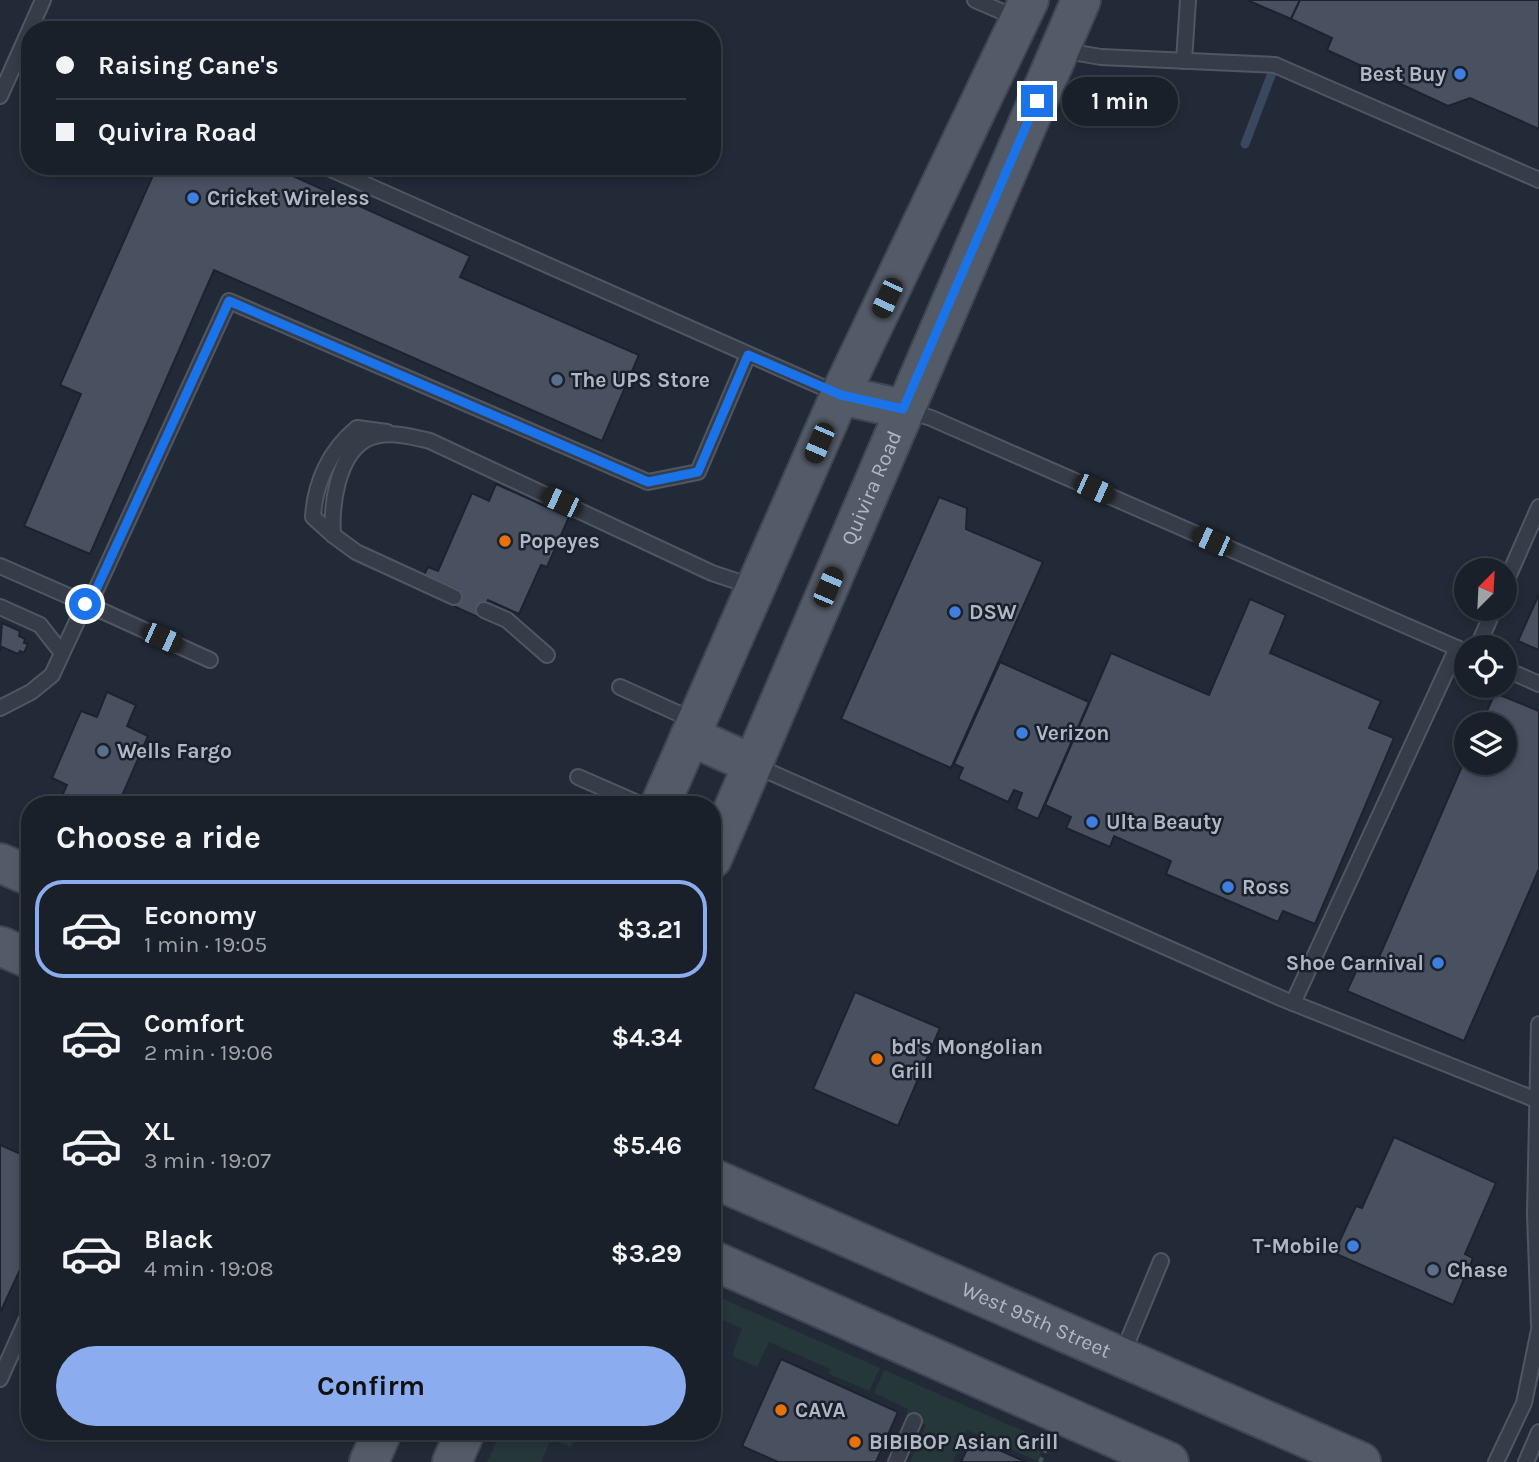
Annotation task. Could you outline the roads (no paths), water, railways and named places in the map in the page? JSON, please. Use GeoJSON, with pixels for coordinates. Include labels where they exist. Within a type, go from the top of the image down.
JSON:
{"type":"FeatureCollection","features":[{"type":"Feature","properties":{"kind":"main road","name":"Quivira Road"},"geometry":{"type":"LineString","coordinates":[[721,838],[1081,0]]}},
{"type":"Feature","properties":{"kind":"main road"},"geometry":{"type":"LineString","coordinates":[[664,796],[841,395],[1021,16],[1059,50]]}},
{"type":"Feature","properties":{"kind":"main road"},"geometry":{"type":"LineString","coordinates":[[841,395],[903,409]]}},
{"type":"Feature","properties":{"kind":"main road"},"geometry":{"type":"LineString","coordinates":[[693,729],[752,764]]}},
{"type":"Feature","properties":{"kind":"main road"},"geometry":{"type":"LineString","coordinates":[[0,863],[21,872]]}},
{"type":"Feature","properties":{"kind":"main road"},"geometry":{"type":"LineString","coordinates":[[0,946],[21,955]]}},
{"type":"Feature","properties":{"kind":"main road","name":"West 95th Street"},"geometry":{"type":"LineString","coordinates":[[721,1182],[1361,1462]]}},
{"type":"Feature","properties":{"kind":"main road"},"geometry":{"type":"LineString","coordinates":[[721,1263],[1169,1462]]}},
{"type":"Feature","properties":{"kind":"main road"},"geometry":{"type":"LineString","coordinates":[[369,1462],[379,1440]]}},
{"type":"Feature","properties":{"kind":"main road"},"geometry":{"type":"LineString","coordinates":[[452,1462],[462,1440]]}},
{"type":"Feature","properties":{"kind":"lane"},"geometry":{"type":"LineString","coordinates":[[34,21],[43,0]]}},
{"type":"Feature","properties":{"kind":"lane"},"geometry":{"type":"LineString","coordinates":[[975,0],[1021,16]]}},
{"type":"Feature","properties":{"kind":"lane"},"geometry":{"type":"LineString","coordinates":[[1184,61],[1188,0]]}},
{"type":"Feature","properties":{"kind":"lane"},"geometry":{"type":"LineString","coordinates":[[1059,50],[1101,57],[1275,65],[1539,180]]}},
{"type":"Feature","properties":{"kind":"lane"},"geometry":{"type":"LineString","coordinates":[[0,96],[21,51]]}},
{"type":"Feature","properties":{"kind":"lane"},"geometry":{"type":"LineString","coordinates":[[344,175],[841,395]]}},
{"type":"Feature","properties":{"kind":"lane"},"geometry":{"type":"LineString","coordinates":[[0,708],[31,692],[52,675],[229,301],[648,482],[698,472],[748,355]]}},
{"type":"Feature","properties":{"kind":"lane"},"geometry":{"type":"LineString","coordinates":[[903,409],[931,418],[1454,647]]}},
{"type":"Feature","properties":{"kind":"lane"},"geometry":{"type":"LineString","coordinates":[[454,597],[356,552],[333,535],[331,505],[346,463],[365,440],[399,433],[442,446],[679,558],[755,588]]}},
{"type":"Feature","properties":{"kind":"lane"},"geometry":{"type":"LineString","coordinates":[[1516,558],[1539,507]]}},
{"type":"Feature","properties":{"kind":"lane"},"geometry":{"type":"LineString","coordinates":[[0,566],[210,660]]}},
{"type":"Feature","properties":{"kind":"lane"},"geometry":{"type":"LineString","coordinates":[[0,607],[40,625],[62,653]]}},
{"type":"Feature","properties":{"kind":"lane"},"geometry":{"type":"LineString","coordinates":[[484,610],[507,620],[547,655]]}},
{"type":"Feature","properties":{"kind":"lane"},"geometry":{"type":"LineString","coordinates":[[1293,1003],[1454,667]]}},
{"type":"Feature","properties":{"kind":"lane"},"geometry":{"type":"LineString","coordinates":[[1517,674],[1539,684]]}},
{"type":"Feature","properties":{"kind":"lane"},"geometry":{"type":"LineString","coordinates":[[620,687],[693,729]]}},
{"type":"Feature","properties":{"kind":"lane"},"geometry":{"type":"LineString","coordinates":[[752,764],[1293,1003],[1538,1101]]}},
{"type":"Feature","properties":{"kind":"lane"},"geometry":{"type":"LineString","coordinates":[[578,777],[621,796]]}},
{"type":"Feature","properties":{"kind":"lane"},"geometry":{"type":"LineString","coordinates":[[1539,1024],[1535,1214],[1539,1325]]}},
{"type":"Feature","properties":{"kind":"lane"},"geometry":{"type":"LineString","coordinates":[[1121,1356],[1161,1261]]}},
{"type":"Feature","properties":{"kind":"lane"},"geometry":{"type":"LineString","coordinates":[[1496,1462],[1524,1402],[1539,1330]]}},
{"type":"Feature","properties":{"kind":"lane"},"geometry":{"type":"LineString","coordinates":[[0,1379],[21,1332]]}},
{"type":"Feature","properties":{"kind":"lane"},"geometry":{"type":"LineString","coordinates":[[896,1462],[914,1421]]}},
{"type":"Feature","properties":{"kind":"lane"},"geometry":{"type":"LineString","coordinates":[[1526,1462],[1539,1432]]}},
{"type":"Feature","properties":{"kind":"waterway"},"geometry":{"type":"LineString","coordinates":[[1245,144],[1275,65]]}},
{"type":"Feature","properties":{"kind":"place","name":"Best Buy"},"geometry":{"type":"Point","coordinates":[1460,74]}},
{"type":"Feature","properties":{"kind":"place","name":"Cricket Wireless"},"geometry":{"type":"Point","coordinates":[193,198]}},
{"type":"Feature","properties":{"kind":"place","name":"The UPS Store"},"geometry":{"type":"Point","coordinates":[557,380]}},
{"type":"Feature","properties":{"kind":"place","name":"Popeyes"},"geometry":{"type":"Point","coordinates":[505,541]}},
{"type":"Feature","properties":{"kind":"place","name":"DSW"},"geometry":{"type":"Point","coordinates":[955,612]}},
{"type":"Feature","properties":{"kind":"place","name":"Verizon"},"geometry":{"type":"Point","coordinates":[1022,733]}},
{"type":"Feature","properties":{"kind":"place","name":"Wells Fargo"},"geometry":{"type":"Point","coordinates":[103,751]}},
{"type":"Feature","properties":{"kind":"place","name":"Ulta Beauty"},"geometry":{"type":"Point","coordinates":[1092,822]}},
{"type":"Feature","properties":{"kind":"place","name":"Ross"},"geometry":{"type":"Point","coordinates":[1228,887]}},
{"type":"Feature","properties":{"kind":"place","name":"Shoe Carnival"},"geometry":{"type":"Point","coordinates":[1438,963]}},
{"type":"Feature","properties":{"kind":"place","name":"bd's Mongolian Grill"},"geometry":{"type":"Point","coordinates":[877,1059]}},
{"type":"Feature","properties":{"kind":"place","name":"T-Mobile"},"geometry":{"type":"Point","coordinates":[1353,1246]}},
{"type":"Feature","properties":{"kind":"place","name":"Chase"},"geometry":{"type":"Point","coordinates":[1433,1270]}},
{"type":"Feature","properties":{"kind":"place","name":"CAVA"},"geometry":{"type":"Point","coordinates":[781,1410]}},
{"type":"Feature","properties":{"kind":"place","name":"BIBIBOP Asian Grill"},"geometry":{"type":"Point","coordinates":[855,1442]}}]}
